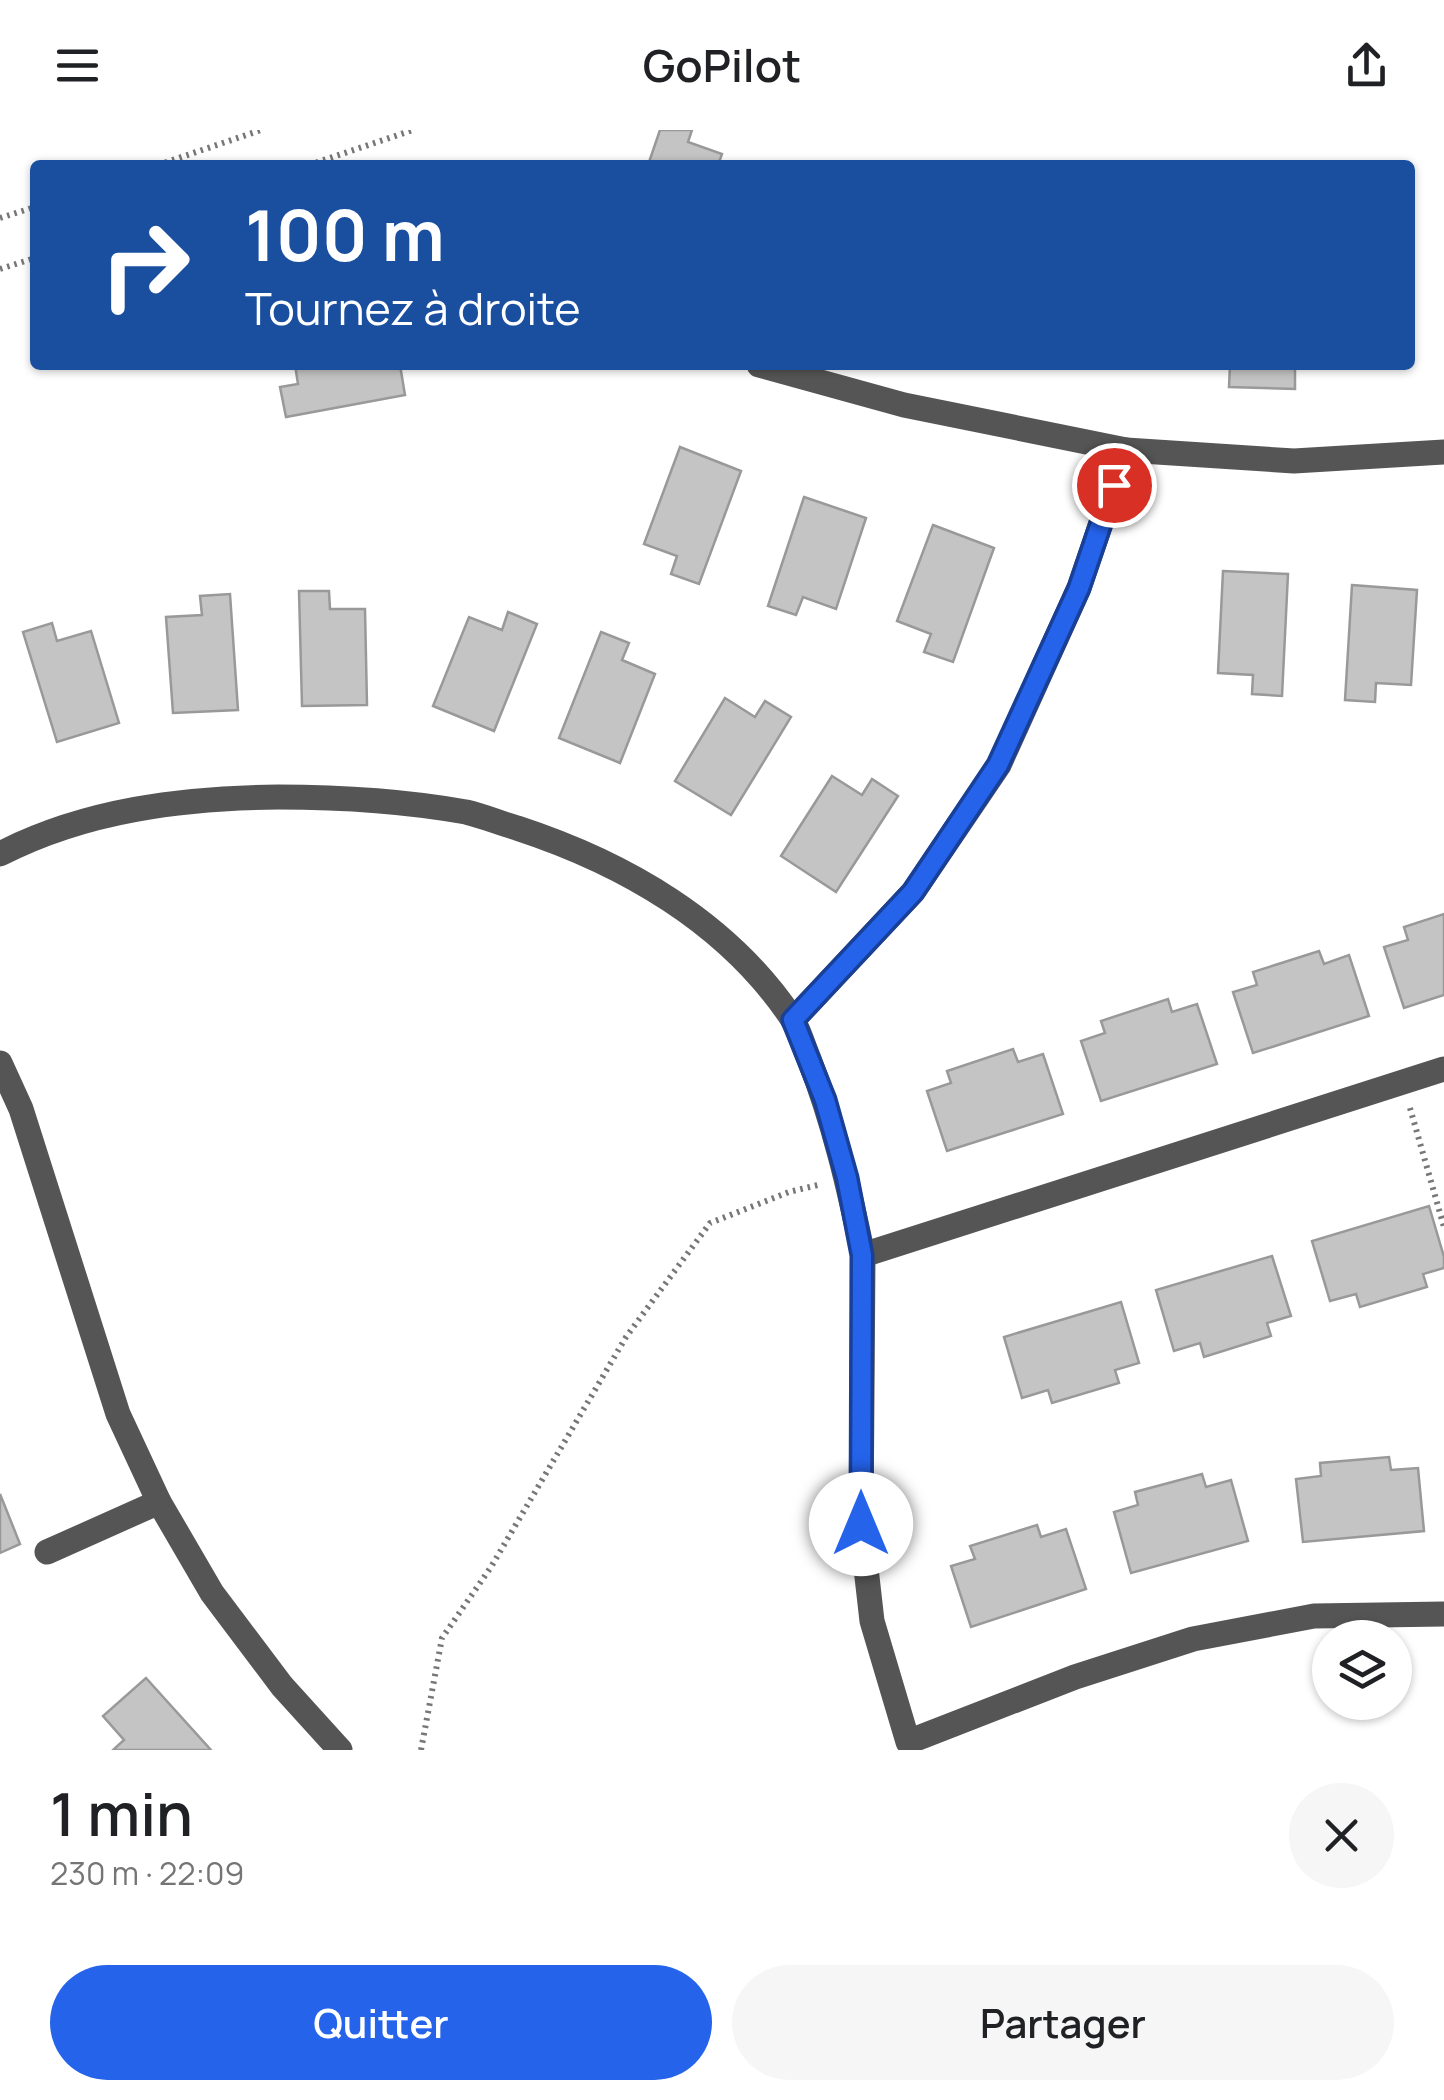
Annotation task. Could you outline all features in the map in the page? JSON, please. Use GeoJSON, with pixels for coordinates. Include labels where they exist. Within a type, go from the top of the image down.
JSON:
{"type":"FeatureCollection","features":[{"type":"Feature","properties":{"kind":"street"},"geometry":{"type":"LineString","coordinates":[[776,370],[904,405],[1126,450],[1294,461],[1444,452]]}},
{"type":"Feature","properties":{"kind":"street"},"geometry":{"type":"LineString","coordinates":[[793,1020],[913,892],[998,765],[1079,588],[1126,450]]}},
{"type":"Feature","properties":{"kind":"street"},"geometry":{"type":"LineString","coordinates":[[0,854],[31,838],[124,810],[226,798],[355,797],[470,813],[572,846],[682,905],[742,957],[793,1020],[825,1100],[847,1178],[862,1255],[861,1524],[872,1622],[900,1746],[1075,1676],[1193,1639],[1314,1616],[1444,1614]]}},
{"type":"Feature","properties":{"kind":"street"},"geometry":{"type":"LineString","coordinates":[[0,1063],[21,1109],[118,1414],[159,1502],[212,1594],[282,1686],[340,1750]]}},
{"type":"Feature","properties":{"kind":"street"},"geometry":{"type":"LineString","coordinates":[[862,1255],[1444,1069]]}},
{"type":"Feature","properties":{"kind":"street"},"geometry":{"type":"LineString","coordinates":[[47,1552],[159,1502]]}},
{"type":"Feature","properties":{"kind":"path"},"geometry":{"type":"LineString","coordinates":[[173,160],[262,130]]}},
{"type":"Feature","properties":{"kind":"path"},"geometry":{"type":"LineString","coordinates":[[324,160],[413,130]]}},
{"type":"Feature","properties":{"kind":"path"},"geometry":{"type":"LineString","coordinates":[[0,218],[30,208]]}},
{"type":"Feature","properties":{"kind":"path"},"geometry":{"type":"LineString","coordinates":[[0,270],[30,260]]}},
{"type":"Feature","properties":{"kind":"path"},"geometry":{"type":"LineString","coordinates":[[1403,1082],[1444,1227]]}},
{"type":"Feature","properties":{"kind":"path"},"geometry":{"type":"LineString","coordinates":[[422,1750],[442,1638],[491,1567],[626,1337],[710,1222],[790,1192],[847,1178]]}},
{"type":"Feature","properties":{"kind":"building"},"geometry":{"type":"Polygon","coordinates":[[[660,130],[692,130],[688,142],[722,154],[720,160],[650,160],[660,130]]]}},
{"type":"Feature","properties":{"kind":"building"},"geometry":{"type":"Polygon","coordinates":[[[296,370],[401,370],[405,395],[286,417],[280,387],[298,384],[296,370]]]}},
{"type":"Feature","properties":{"kind":"building"},"geometry":{"type":"Polygon","coordinates":[[[1230,370],[1295,370],[1295,389],[1229,387],[1230,370]]]}},
{"type":"Feature","properties":{"kind":"building"},"geometry":{"type":"Polygon","coordinates":[[[680,447],[741,471],[699,584],[671,574],[677,556],[644,544],[680,447]]]}},
{"type":"Feature","properties":{"kind":"building"},"geometry":{"type":"Polygon","coordinates":[[[804,497],[866,518],[836,609],[803,597],[796,615],[768,606],[804,497]]]}},
{"type":"Feature","properties":{"kind":"building"},"geometry":{"type":"Polygon","coordinates":[[[933,525],[994,548],[953,662],[924,652],[931,634],[897,621],[933,525]]]}},
{"type":"Feature","properties":{"kind":"building"},"geometry":{"type":"Polygon","coordinates":[[[1223,571],[1288,574],[1282,696],[1252,694],[1253,675],[1218,673],[1223,571]]]}},
{"type":"Feature","properties":{"kind":"building"},"geometry":{"type":"Polygon","coordinates":[[[1352,585],[1417,590],[1411,685],[1376,683],[1375,702],[1345,700],[1352,585]]]}},
{"type":"Feature","properties":{"kind":"building"},"geometry":{"type":"Polygon","coordinates":[[[299,591],[329,591],[330,609],[365,609],[367,705],[302,706],[299,591]]]}},
{"type":"Feature","properties":{"kind":"building"},"geometry":{"type":"Polygon","coordinates":[[[230,594],[238,710],[173,713],[166,617],[202,615],[200,596],[230,594]]]}},
{"type":"Feature","properties":{"kind":"building"},"geometry":{"type":"Polygon","coordinates":[[[508,612],[537,624],[494,731],[433,706],[469,617],[502,630],[508,612]]]}},
{"type":"Feature","properties":{"kind":"building"},"geometry":{"type":"Polygon","coordinates":[[[52,623],[57,641],[91,631],[119,723],[57,742],[23,632],[52,623]]]}},
{"type":"Feature","properties":{"kind":"building"},"geometry":{"type":"Polygon","coordinates":[[[601,632],[629,643],[622,660],[655,674],[620,763],[559,738],[601,632]]]}},
{"type":"Feature","properties":{"kind":"building"},"geometry":{"type":"Polygon","coordinates":[[[725,698],[755,717],[765,701],[791,717],[731,815],[675,781],[725,698]]]}},
{"type":"Feature","properties":{"kind":"building"},"geometry":{"type":"Polygon","coordinates":[[[832,776],[862,795],[872,779],[898,796],[836,892],[781,856],[832,776]]]}},
{"type":"Feature","properties":{"kind":"building"},"geometry":{"type":"Polygon","coordinates":[[[1444,914],[1444,995],[1404,1008],[1384,947],[1408,940],[1404,927],[1444,914]]]}},
{"type":"Feature","properties":{"kind":"building"},"geometry":{"type":"Polygon","coordinates":[[[1319,951],[1324,964],[1349,955],[1369,1016],[1253,1053],[1233,992],[1257,985],[1253,972],[1319,951]]]}},
{"type":"Feature","properties":{"kind":"building"},"geometry":{"type":"Polygon","coordinates":[[[1168,999],[1172,1012],[1197,1004],[1217,1064],[1101,1101],[1081,1041],[1105,1033],[1101,1021],[1168,999]]]}},
{"type":"Feature","properties":{"kind":"building"},"geometry":{"type":"Polygon","coordinates":[[[1013,1049],[1018,1062],[1043,1054],[1063,1114],[947,1151],[927,1091],[951,1083],[947,1071],[1013,1049]]]}},
{"type":"Feature","properties":{"kind":"building"},"geometry":{"type":"Polygon","coordinates":[[[1429,1206],[1444,1268],[1423,1274],[1427,1287],[1360,1307],[1356,1294],[1330,1301],[1312,1241],[1429,1206]]]}},
{"type":"Feature","properties":{"kind":"building"},"geometry":{"type":"Polygon","coordinates":[[[1272,1256],[1291,1316],[1267,1323],[1271,1336],[1204,1357],[1200,1343],[1174,1351],[1156,1290],[1272,1256]]]}},
{"type":"Feature","properties":{"kind":"building"},"geometry":{"type":"Polygon","coordinates":[[[1121,1302],[1139,1363],[1115,1370],[1119,1383],[1052,1403],[1048,1390],[1022,1398],[1004,1337],[1121,1302]]]}},
{"type":"Feature","properties":{"kind":"building"},"geometry":{"type":"Polygon","coordinates":[[[1389,1457],[1391,1470],[1418,1468],[1424,1531],[1303,1542],[1296,1479],[1321,1476],[1320,1463],[1389,1457]]]}},
{"type":"Feature","properties":{"kind":"building"},"geometry":{"type":"Polygon","coordinates":[[[1202,1474],[1206,1487],[1231,1480],[1248,1541],[1131,1573],[1114,1512],[1138,1505],[1135,1492],[1202,1474]]]}},
{"type":"Feature","properties":{"kind":"building"},"geometry":{"type":"Polygon","coordinates":[[[0,1494],[20,1544],[0,1553],[0,1494]]]}},
{"type":"Feature","properties":{"kind":"building"},"geometry":{"type":"Polygon","coordinates":[[[1037,1525],[1041,1537],[1066,1529],[1086,1589],[971,1627],[951,1566],[975,1559],[970,1546],[1037,1525]]]}},
{"type":"Feature","properties":{"kind":"building"},"geometry":{"type":"Polygon","coordinates":[[[146,1678],[211,1750],[113,1750],[124,1740],[103,1716],[146,1678]]]}},
{"type":"Feature","properties":{"kind":"route"},"geometry":{"type":"LineString","coordinates":[[861,1524],[862,1255],[847,1178],[825,1100],[793,1020],[913,892],[998,765],[1079,588],[1114,485]]}}]}
